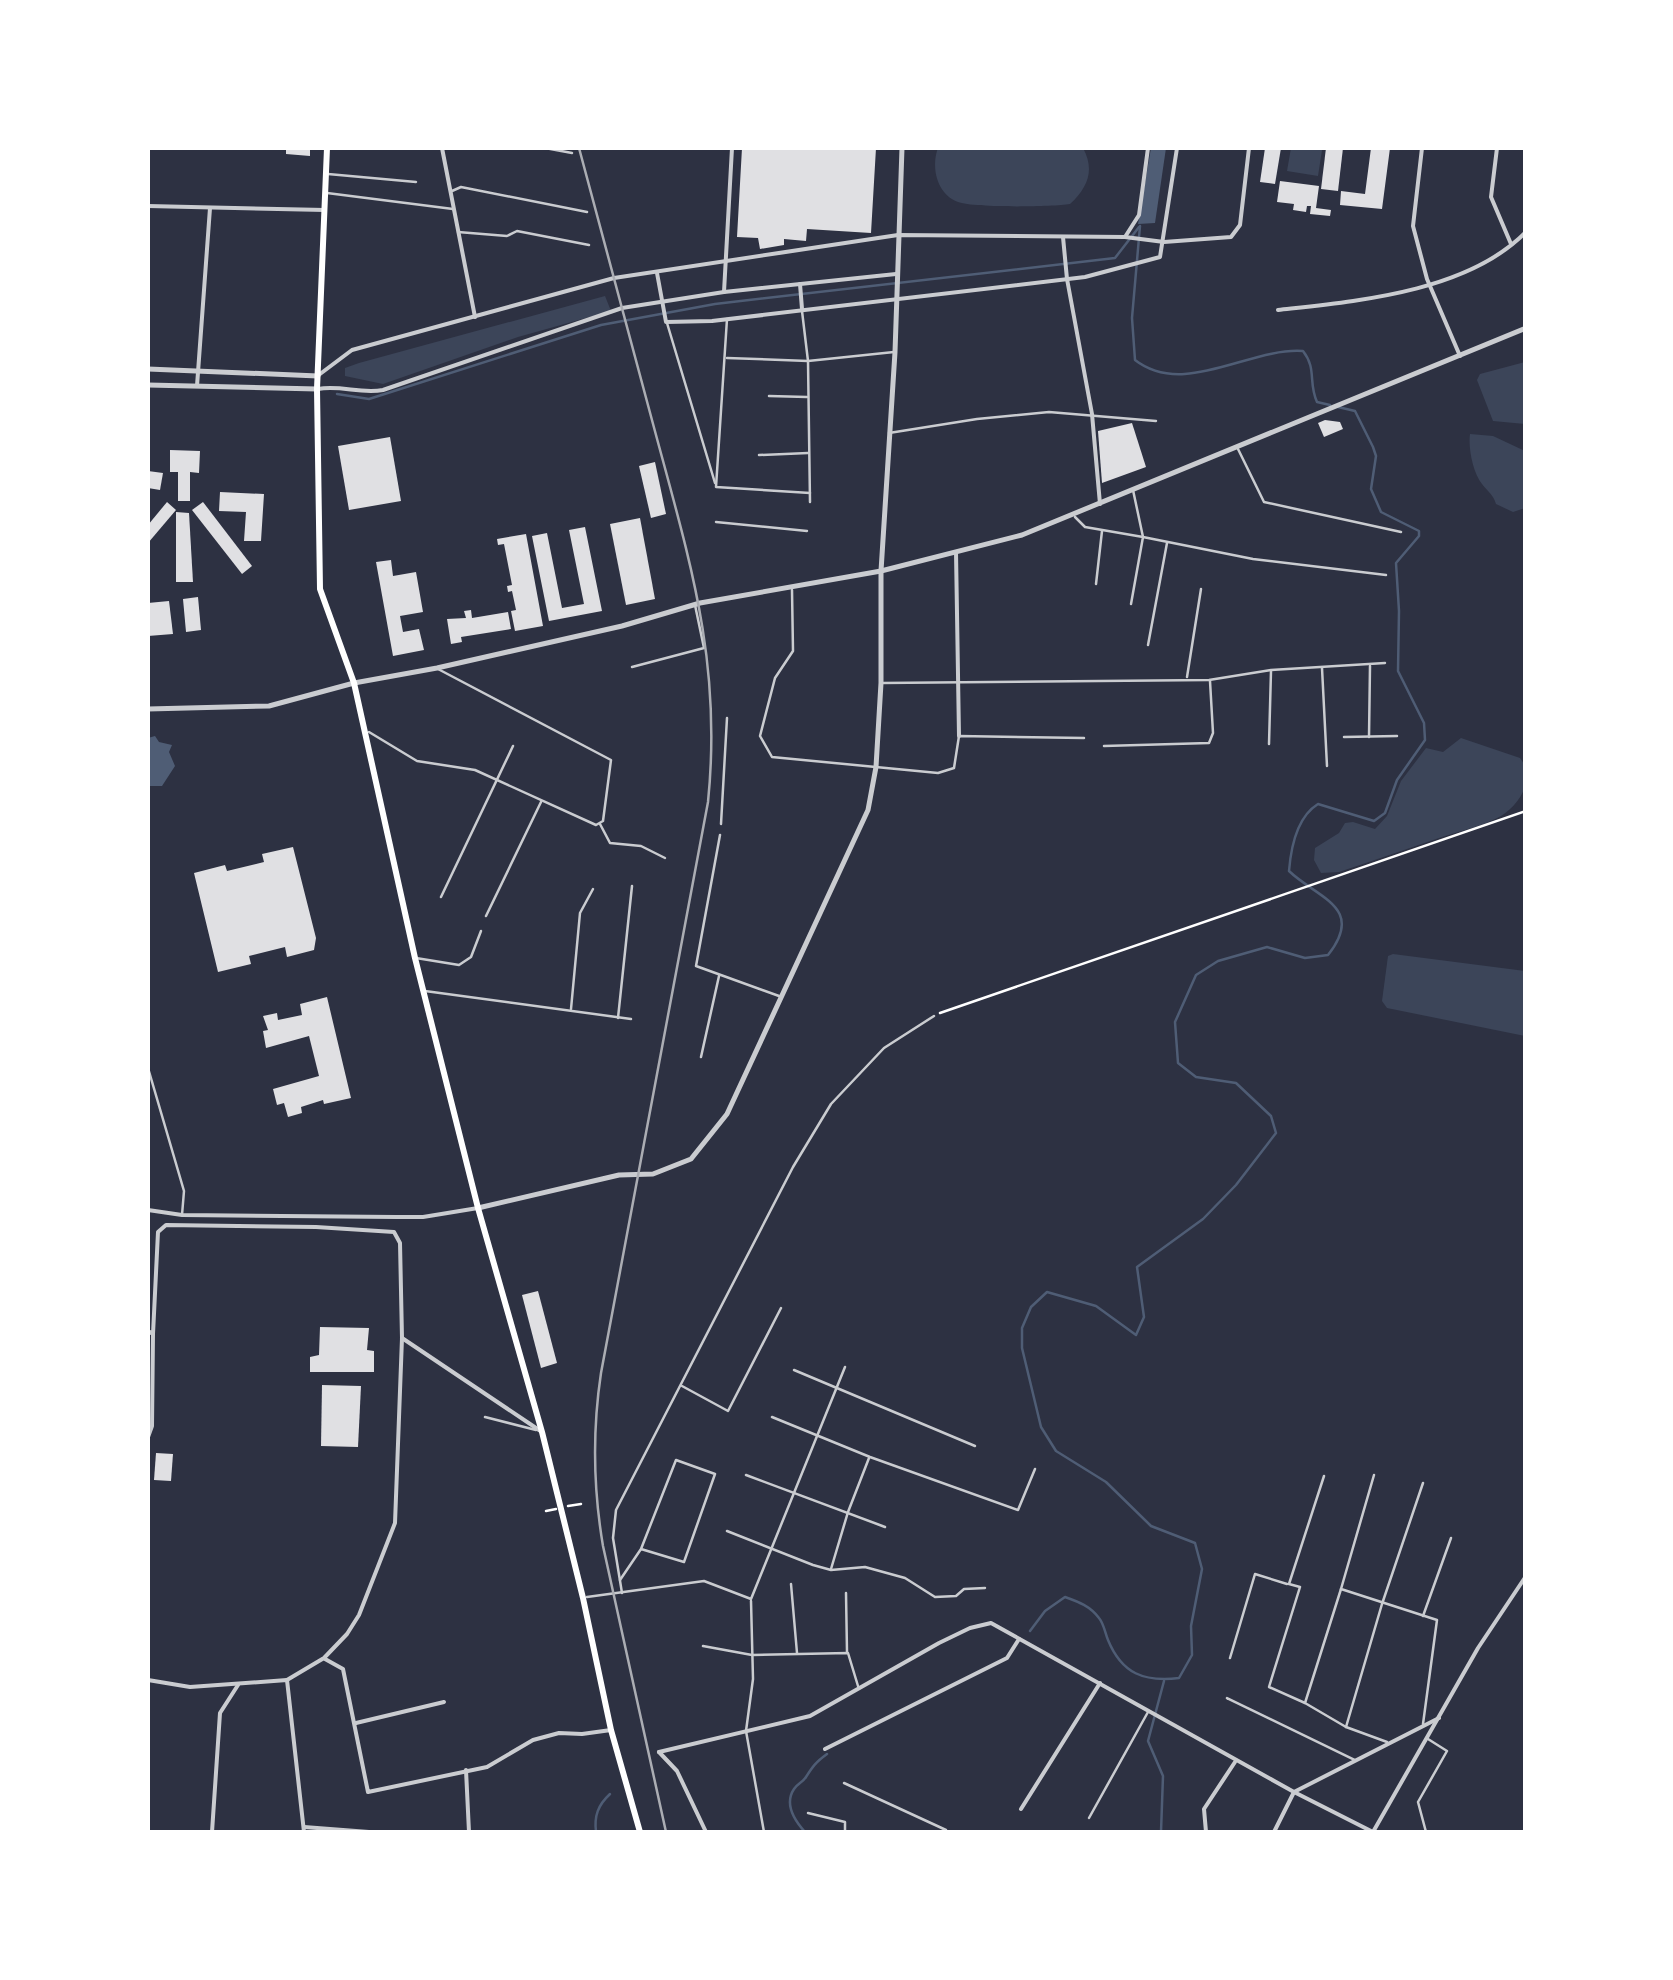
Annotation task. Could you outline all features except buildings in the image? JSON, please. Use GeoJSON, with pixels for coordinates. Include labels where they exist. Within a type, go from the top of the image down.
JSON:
{"type":"FeatureCollection","features":[{"type":"Feature","properties":{"kind":"main road"},"geometry":{"type":"LineString","coordinates":[[327,148],[317,389],[320,589],[354,683],[414,958],[478,1208],[542,1432],[611,1730],[640,1832]]}},
{"type":"Feature","properties":{"kind":"street"},"geometry":{"type":"LineString","coordinates":[[442,148],[476,317]]}},
{"type":"Feature","properties":{"kind":"street"},"geometry":{"type":"LineString","coordinates":[[724,292],[732,148]]}},
{"type":"Feature","properties":{"kind":"street"},"geometry":{"type":"LineString","coordinates":[[148,1210],[182,1216],[423,1217],[478,1208],[618,1176],[653,1174],[691,1159],[727,1114],[868,810],[876,767],[881,571],[895,352],[902,148]]}},
{"type":"Feature","properties":{"kind":"street"},"geometry":{"type":"LineString","coordinates":[[1125,238],[1140,215],[1148,148]]}},
{"type":"Feature","properties":{"kind":"street"},"geometry":{"type":"LineString","coordinates":[[657,272],[666,322],[727,319],[1068,280],[1160,257],[1176,148]]}},
{"type":"Feature","properties":{"kind":"street"},"geometry":{"type":"LineString","coordinates":[[148,369],[318,376],[352,350],[614,278],[725,264],[898,234],[1164,242],[1231,237],[1240,225],[1249,148]]}},
{"type":"Feature","properties":{"kind":"street"},"geometry":{"type":"LineString","coordinates":[[1422,148],[1413,226],[1430,285],[1460,356]]}},
{"type":"Feature","properties":{"kind":"street"},"geometry":{"type":"LineString","coordinates":[[1497,148],[1491,197],[1511,244]]}},
{"type":"Feature","properties":{"kind":"street"},"geometry":{"type":"LineString","coordinates":[[148,206],[326,210]]}},
{"type":"Feature","properties":{"kind":"street"},"geometry":{"type":"LineString","coordinates":[[197,386],[210,208]]}},
{"type":"Feature","properties":{"kind":"street"},"geometry":{"type":"LineString","coordinates":[[1278,310],[1359,301],[1430,285],[1507,251],[1526,232]]}},
{"type":"Feature","properties":{"kind":"street"},"geometry":{"type":"LineString","coordinates":[[1063,237],[1092,414],[1100,504]]}},
{"type":"Feature","properties":{"kind":"street"},"geometry":{"type":"LineString","coordinates":[[148,385],[317,389],[334,386],[363,394],[622,308],[724,292],[896,274]]}},
{"type":"Feature","properties":{"kind":"street"},"geometry":{"type":"LineString","coordinates":[[800,284],[802,310]]}},
{"type":"Feature","properties":{"kind":"street"},"geometry":{"type":"LineString","coordinates":[[148,709],[269,706],[354,683],[622,626],[696,604],[881,571],[1022,535],[1526,328]]}},
{"type":"Feature","properties":{"kind":"street"},"geometry":{"type":"LineString","coordinates":[[956,552],[959,736]]}},
{"type":"Feature","properties":{"kind":"street"},"geometry":{"type":"LineString","coordinates":[[148,1437],[152,1426],[150,1332],[158,1232],[166,1225],[394,1232],[400,1243],[402,1338],[395,1523],[359,1615],[324,1658],[287,1680],[190,1687],[148,1680]]}},
{"type":"Feature","properties":{"kind":"street"},"geometry":{"type":"LineString","coordinates":[[402,1338],[542,1432]]}},
{"type":"Feature","properties":{"kind":"street"},"geometry":{"type":"LineString","coordinates":[[706,1832],[677,1771],[659,1752],[810,1716],[858,1686],[970,1628],[991,1623],[1373,1832],[1478,1648],[1526,1576]]}},
{"type":"Feature","properties":{"kind":"street"},"geometry":{"type":"LineString","coordinates":[[825,1749],[1007,1658],[1020,1638]]}},
{"type":"Feature","properties":{"kind":"street"},"geometry":{"type":"LineString","coordinates":[[324,1658],[343,1670],[368,1792],[487,1766],[534,1740],[559,1733],[611,1730]]}},
{"type":"Feature","properties":{"kind":"street"},"geometry":{"type":"LineString","coordinates":[[287,1680],[304,1830],[369,1832]]}},
{"type":"Feature","properties":{"kind":"street"},"geometry":{"type":"LineString","coordinates":[[1021,1809],[1100,1683]]}},
{"type":"Feature","properties":{"kind":"street"},"geometry":{"type":"LineString","coordinates":[[212,1832],[220,1713],[238,1685]]}},
{"type":"Feature","properties":{"kind":"street"},"geometry":{"type":"LineString","coordinates":[[356,1723],[444,1702]]}},
{"type":"Feature","properties":{"kind":"street"},"geometry":{"type":"LineString","coordinates":[[1274,1832],[1294,1792],[1439,1718]]}},
{"type":"Feature","properties":{"kind":"street"},"geometry":{"type":"LineString","coordinates":[[1206,1832],[1204,1809],[1236,1760]]}},
{"type":"Feature","properties":{"kind":"street"},"geometry":{"type":"LineString","coordinates":[[466,1770],[470,1832]]}},
{"type":"Feature","properties":{"kind":"lane"},"geometry":{"type":"LineString","coordinates":[[545,148],[572,152]]}},
{"type":"Feature","properties":{"kind":"lane"},"geometry":{"type":"LineString","coordinates":[[326,174],[416,182]]}},
{"type":"Feature","properties":{"kind":"lane"},"geometry":{"type":"LineString","coordinates":[[451,191],[461,188],[587,212]]}},
{"type":"Feature","properties":{"kind":"lane"},"geometry":{"type":"LineString","coordinates":[[326,192],[455,209]]}},
{"type":"Feature","properties":{"kind":"lane"},"geometry":{"type":"LineString","coordinates":[[458,232],[507,236],[518,231],[590,245]]}},
{"type":"Feature","properties":{"kind":"lane"},"geometry":{"type":"LineString","coordinates":[[802,310],[808,360],[810,502]]}},
{"type":"Feature","properties":{"kind":"lane"},"geometry":{"type":"LineString","coordinates":[[716,487],[727,319]]}},
{"type":"Feature","properties":{"kind":"lane"},"geometry":{"type":"LineString","coordinates":[[666,322],[716,487]]}},
{"type":"Feature","properties":{"kind":"lane"},"geometry":{"type":"LineString","coordinates":[[726,358],[808,360],[895,352]]}},
{"type":"Feature","properties":{"kind":"lane"},"geometry":{"type":"LineString","coordinates":[[769,396],[809,397]]}},
{"type":"Feature","properties":{"kind":"lane"},"geometry":{"type":"LineString","coordinates":[[889,433],[1049,412],[1156,420]]}},
{"type":"Feature","properties":{"kind":"lane"},"geometry":{"type":"LineString","coordinates":[[1238,448],[1264,502],[1401,532]]}},
{"type":"Feature","properties":{"kind":"lane"},"geometry":{"type":"LineString","coordinates":[[760,455],[810,454]]}},
{"type":"Feature","properties":{"kind":"lane"},"geometry":{"type":"LineString","coordinates":[[716,487],[810,492]]}},
{"type":"Feature","properties":{"kind":"lane"},"geometry":{"type":"LineString","coordinates":[[1131,604],[1144,537],[1134,490]]}},
{"type":"Feature","properties":{"kind":"lane"},"geometry":{"type":"LineString","coordinates":[[1074,516],[1086,526],[1102,531],[1253,559],[1386,575]]}},
{"type":"Feature","properties":{"kind":"lane"},"geometry":{"type":"LineString","coordinates":[[716,522],[807,531]]}},
{"type":"Feature","properties":{"kind":"lane"},"geometry":{"type":"LineString","coordinates":[[1096,584],[1102,531]]}},
{"type":"Feature","properties":{"kind":"lane"},"geometry":{"type":"LineString","coordinates":[[1148,645],[1167,543]]}},
{"type":"Feature","properties":{"kind":"lane"},"geometry":{"type":"LineString","coordinates":[[792,588],[793,651],[775,678],[760,736],[772,758],[938,773],[954,768],[959,736],[1084,738]]}},
{"type":"Feature","properties":{"kind":"lane"},"geometry":{"type":"LineString","coordinates":[[1186,678],[1200,589]]}},
{"type":"Feature","properties":{"kind":"lane"},"geometry":{"type":"LineString","coordinates":[[632,667],[704,648],[696,604]]}},
{"type":"Feature","properties":{"kind":"lane"},"geometry":{"type":"LineString","coordinates":[[1369,737],[1370,664]]}},
{"type":"Feature","properties":{"kind":"lane"},"geometry":{"type":"LineString","coordinates":[[881,682],[1210,680],[1271,670],[1384,664]]}},
{"type":"Feature","properties":{"kind":"lane"},"geometry":{"type":"LineString","coordinates":[[1322,667],[1328,766]]}},
{"type":"Feature","properties":{"kind":"lane"},"geometry":{"type":"LineString","coordinates":[[437,668],[611,760],[603,821],[599,823]]}},
{"type":"Feature","properties":{"kind":"lane"},"geometry":{"type":"LineString","coordinates":[[1269,744],[1271,670]]}},
{"type":"Feature","properties":{"kind":"lane"},"geometry":{"type":"LineString","coordinates":[[1104,746],[1209,743],[1213,733],[1210,680]]}},
{"type":"Feature","properties":{"kind":"lane"},"geometry":{"type":"LineString","coordinates":[[721,824],[727,718]]}},
{"type":"Feature","properties":{"kind":"lane"},"geometry":{"type":"LineString","coordinates":[[363,729],[417,761],[475,770],[599,823],[610,843],[641,846],[665,858]]}},
{"type":"Feature","properties":{"kind":"lane"},"geometry":{"type":"LineString","coordinates":[[1344,737],[1398,736]]}},
{"type":"Feature","properties":{"kind":"lane"},"geometry":{"type":"LineString","coordinates":[[441,896],[512,746]]}},
{"type":"Feature","properties":{"kind":"lane"},"geometry":{"type":"LineString","coordinates":[[486,916],[542,800]]}},
{"type":"Feature","properties":{"kind":"lane"},"geometry":{"type":"LineString","coordinates":[[720,835],[696,966],[780,997]]}},
{"type":"Feature","properties":{"kind":"lane"},"geometry":{"type":"LineString","coordinates":[[618,1018],[632,886]]}},
{"type":"Feature","properties":{"kind":"lane"},"geometry":{"type":"LineString","coordinates":[[571,1011],[580,912],[593,889]]}},
{"type":"Feature","properties":{"kind":"lane"},"geometry":{"type":"LineString","coordinates":[[414,958],[459,965],[471,957],[481,931]]}},
{"type":"Feature","properties":{"kind":"lane"},"geometry":{"type":"LineString","coordinates":[[702,1057],[719,975]]}},
{"type":"Feature","properties":{"kind":"lane"},"geometry":{"type":"LineString","coordinates":[[423,991],[631,1020]]}},
{"type":"Feature","properties":{"kind":"lane"},"geometry":{"type":"LineString","coordinates":[[622,1593],[613,1538],[616,1510],[793,1167],[830,1104],[884,1048],[934,1016]]}},
{"type":"Feature","properties":{"kind":"lane"},"geometry":{"type":"LineString","coordinates":[[148,1068],[184,1191],[182,1216]]}},
{"type":"Feature","properties":{"kind":"lane"},"geometry":{"type":"LineString","coordinates":[[681,1386],[728,1411],[780,1308]]}},
{"type":"Feature","properties":{"kind":"lane"},"geometry":{"type":"LineString","coordinates":[[764,1832],[746,1731],[752,1655],[750,1599],[844,1368]]}},
{"type":"Feature","properties":{"kind":"lane"},"geometry":{"type":"LineString","coordinates":[[794,1370],[975,1446]]}},
{"type":"Feature","properties":{"kind":"lane"},"geometry":{"type":"LineString","coordinates":[[772,1416],[870,1457],[1018,1510],[1034,1468]]}},
{"type":"Feature","properties":{"kind":"lane"},"geometry":{"type":"LineString","coordinates":[[485,1417],[542,1432]]}},
{"type":"Feature","properties":{"kind":"lane"},"geometry":{"type":"LineString","coordinates":[[831,1570],[870,1457]]}},
{"type":"Feature","properties":{"kind":"lane"},"geometry":{"type":"LineString","coordinates":[[620,1582],[641,1550],[676,1460],[714,1474],[684,1562],[641,1550]]}},
{"type":"Feature","properties":{"kind":"lane"},"geometry":{"type":"LineString","coordinates":[[746,1475],[885,1527]]}},
{"type":"Feature","properties":{"kind":"lane"},"geometry":{"type":"LineString","coordinates":[[1288,1584],[1324,1476]]}},
{"type":"Feature","properties":{"kind":"lane"},"geometry":{"type":"LineString","coordinates":[[1304,1703],[1374,1476]]}},
{"type":"Feature","properties":{"kind":"lane"},"geometry":{"type":"LineString","coordinates":[[1346,1727],[1423,1483]]}},
{"type":"Feature","properties":{"kind":"lane"},"geometry":{"type":"LineString","coordinates":[[728,1531],[831,1570],[865,1568],[905,1578],[935,1597],[985,1588]]}},
{"type":"Feature","properties":{"kind":"lane"},"geometry":{"type":"LineString","coordinates":[[1422,1618],[1451,1538]]}},
{"type":"Feature","properties":{"kind":"lane"},"geometry":{"type":"LineString","coordinates":[[1230,1658],[1255,1574],[1300,1588],[1269,1687],[1346,1727],[1388,1742]]}},
{"type":"Feature","properties":{"kind":"lane"},"geometry":{"type":"LineString","coordinates":[[583,1598],[704,1582],[750,1599]]}},
{"type":"Feature","properties":{"kind":"lane"},"geometry":{"type":"LineString","coordinates":[[791,1584],[797,1654]]}},
{"type":"Feature","properties":{"kind":"lane"},"geometry":{"type":"LineString","coordinates":[[1341,1589],[1437,1620],[1423,1724]]}},
{"type":"Feature","properties":{"kind":"lane"},"geometry":{"type":"LineString","coordinates":[[846,1593],[848,1653],[858,1686]]}},
{"type":"Feature","properties":{"kind":"lane"},"geometry":{"type":"LineString","coordinates":[[703,1646],[752,1655],[848,1653]]}},
{"type":"Feature","properties":{"kind":"lane"},"geometry":{"type":"LineString","coordinates":[[1228,1698],[1356,1760]]}},
{"type":"Feature","properties":{"kind":"lane"},"geometry":{"type":"LineString","coordinates":[[1089,1818],[1148,1711]]}},
{"type":"Feature","properties":{"kind":"lane"},"geometry":{"type":"LineString","coordinates":[[1426,1832],[1418,1802],[1447,1751],[1427,1739]]}},
{"type":"Feature","properties":{"kind":"lane"},"geometry":{"type":"LineString","coordinates":[[844,1783],[945,1832]]}},
{"type":"Feature","properties":{"kind":"lane"},"geometry":{"type":"LineString","coordinates":[[808,1813],[846,1822],[844,1832]]}},
{"type":"Feature","properties":{"kind":"path"},"geometry":{"type":"LineString","coordinates":[[934,1016],[1526,812]]}},
{"type":"Feature","properties":{"kind":"shaded area"},"geometry":{"type":"Polygon","coordinates":[[[938,148],[1083,148],[1089,164],[1088,178],[1070,204],[967,204],[951,198],[940,186],[935,171],[938,148]]]}},
{"type":"Feature","properties":{"kind":"shaded area"},"geometry":{"type":"Polygon","coordinates":[[[1151,148],[1166,148],[1155,223],[1138,224],[1151,148]]]}},
{"type":"Feature","properties":{"kind":"shaded area"},"geometry":{"type":"Polygon","coordinates":[[[1291,148],[1322,150],[1318,176],[1287,171],[1291,148]]]}},
{"type":"Feature","properties":{"kind":"shaded area"},"geometry":{"type":"Polygon","coordinates":[[[605,296],[611,311],[518,337],[383,384],[345,376],[345,368],[359,363],[605,296]]]}},
{"type":"Feature","properties":{"kind":"shaded area"},"geometry":{"type":"Polygon","coordinates":[[[1525,362],[1525,424],[1493,421],[1477,380],[1480,374],[1525,362]]]}},
{"type":"Feature","properties":{"kind":"shaded area"},"geometry":{"type":"Polygon","coordinates":[[[1470,434],[1493,436],[1525,451],[1525,508],[1513,512],[1496,504],[1476,474],[1470,434]]]}},
{"type":"Feature","properties":{"kind":"shaded area"},"geometry":{"type":"Polygon","coordinates":[[[155,736],[159,742],[172,745],[169,752],[175,766],[162,786],[148,786],[148,738],[155,736]]]}},
{"type":"Feature","properties":{"kind":"shaded area"},"geometry":{"type":"Polygon","coordinates":[[[1461,738],[1520,758],[1526,782],[1520,798],[1508,811],[1472,828],[1339,872],[1321,873],[1314,860],[1315,848],[1339,833],[1345,823],[1375,829],[1387,816],[1401,781],[1426,748],[1443,752],[1461,738]]]}},
{"type":"Feature","properties":{"kind":"shaded area"},"geometry":{"type":"Polygon","coordinates":[[[1388,956],[1525,971],[1525,1036],[1387,1008],[1382,1001],[1388,956]]]}},
{"type":"Feature","properties":{"kind":"waterway"},"geometry":{"type":"LineString","coordinates":[[1140,226],[1132,318],[1135,360],[1154,370],[1196,373],[1261,356],[1303,351],[1310,364],[1317,402],[1330,405]]}},
{"type":"Feature","properties":{"kind":"waterway"},"geometry":{"type":"LineString","coordinates":[[337,394],[369,399],[601,325],[715,304],[1115,258],[1139,227]]}},
{"type":"Feature","properties":{"kind":"waterway"},"geometry":{"type":"LineString","coordinates":[[1030,1631],[1045,1611],[1065,1597],[1096,1614],[1120,1661],[1136,1673],[1155,1679],[1179,1678],[1192,1655],[1191,1626],[1202,1569],[1195,1543],[1151,1526],[1106,1482],[1056,1451],[1041,1427],[1022,1348],[1022,1328],[1031,1307],[1047,1292],[1096,1306],[1136,1335],[1144,1317],[1137,1267],[1203,1219],[1236,1185],[1276,1133],[1271,1116],[1236,1083],[1196,1077],[1178,1063],[1175,1022],[1196,975],[1218,961],[1267,947],[1305,958],[1328,955],[1338,939],[1340,914],[1289,871],[1300,824],[1318,804],[1374,821],[1385,813],[1397,780],[1425,740],[1424,723],[1398,671],[1396,563],[1419,531],[1381,512],[1371,489],[1376,456],[1373,447],[1355,411],[1338,407]]}},
{"type":"Feature","properties":{"kind":"waterway"},"geometry":{"type":"LineString","coordinates":[[1161,1832],[1163,1776],[1148,1741],[1164,1681]]}},
{"type":"Feature","properties":{"kind":"waterway"},"geometry":{"type":"LineString","coordinates":[[805,1832],[792,1812],[791,1795],[827,1754]]}},
{"type":"Feature","properties":{"kind":"waterway"},"geometry":{"type":"LineString","coordinates":[[596,1832],[598,1811],[610,1794]]}},
{"type":"Feature","properties":{"kind":"railway"},"geometry":{"type":"LineString","coordinates":[[579,148],[692,572],[711,705],[708,802],[601,1373],[595,1439],[603,1546],[666,1832]]}}]}
